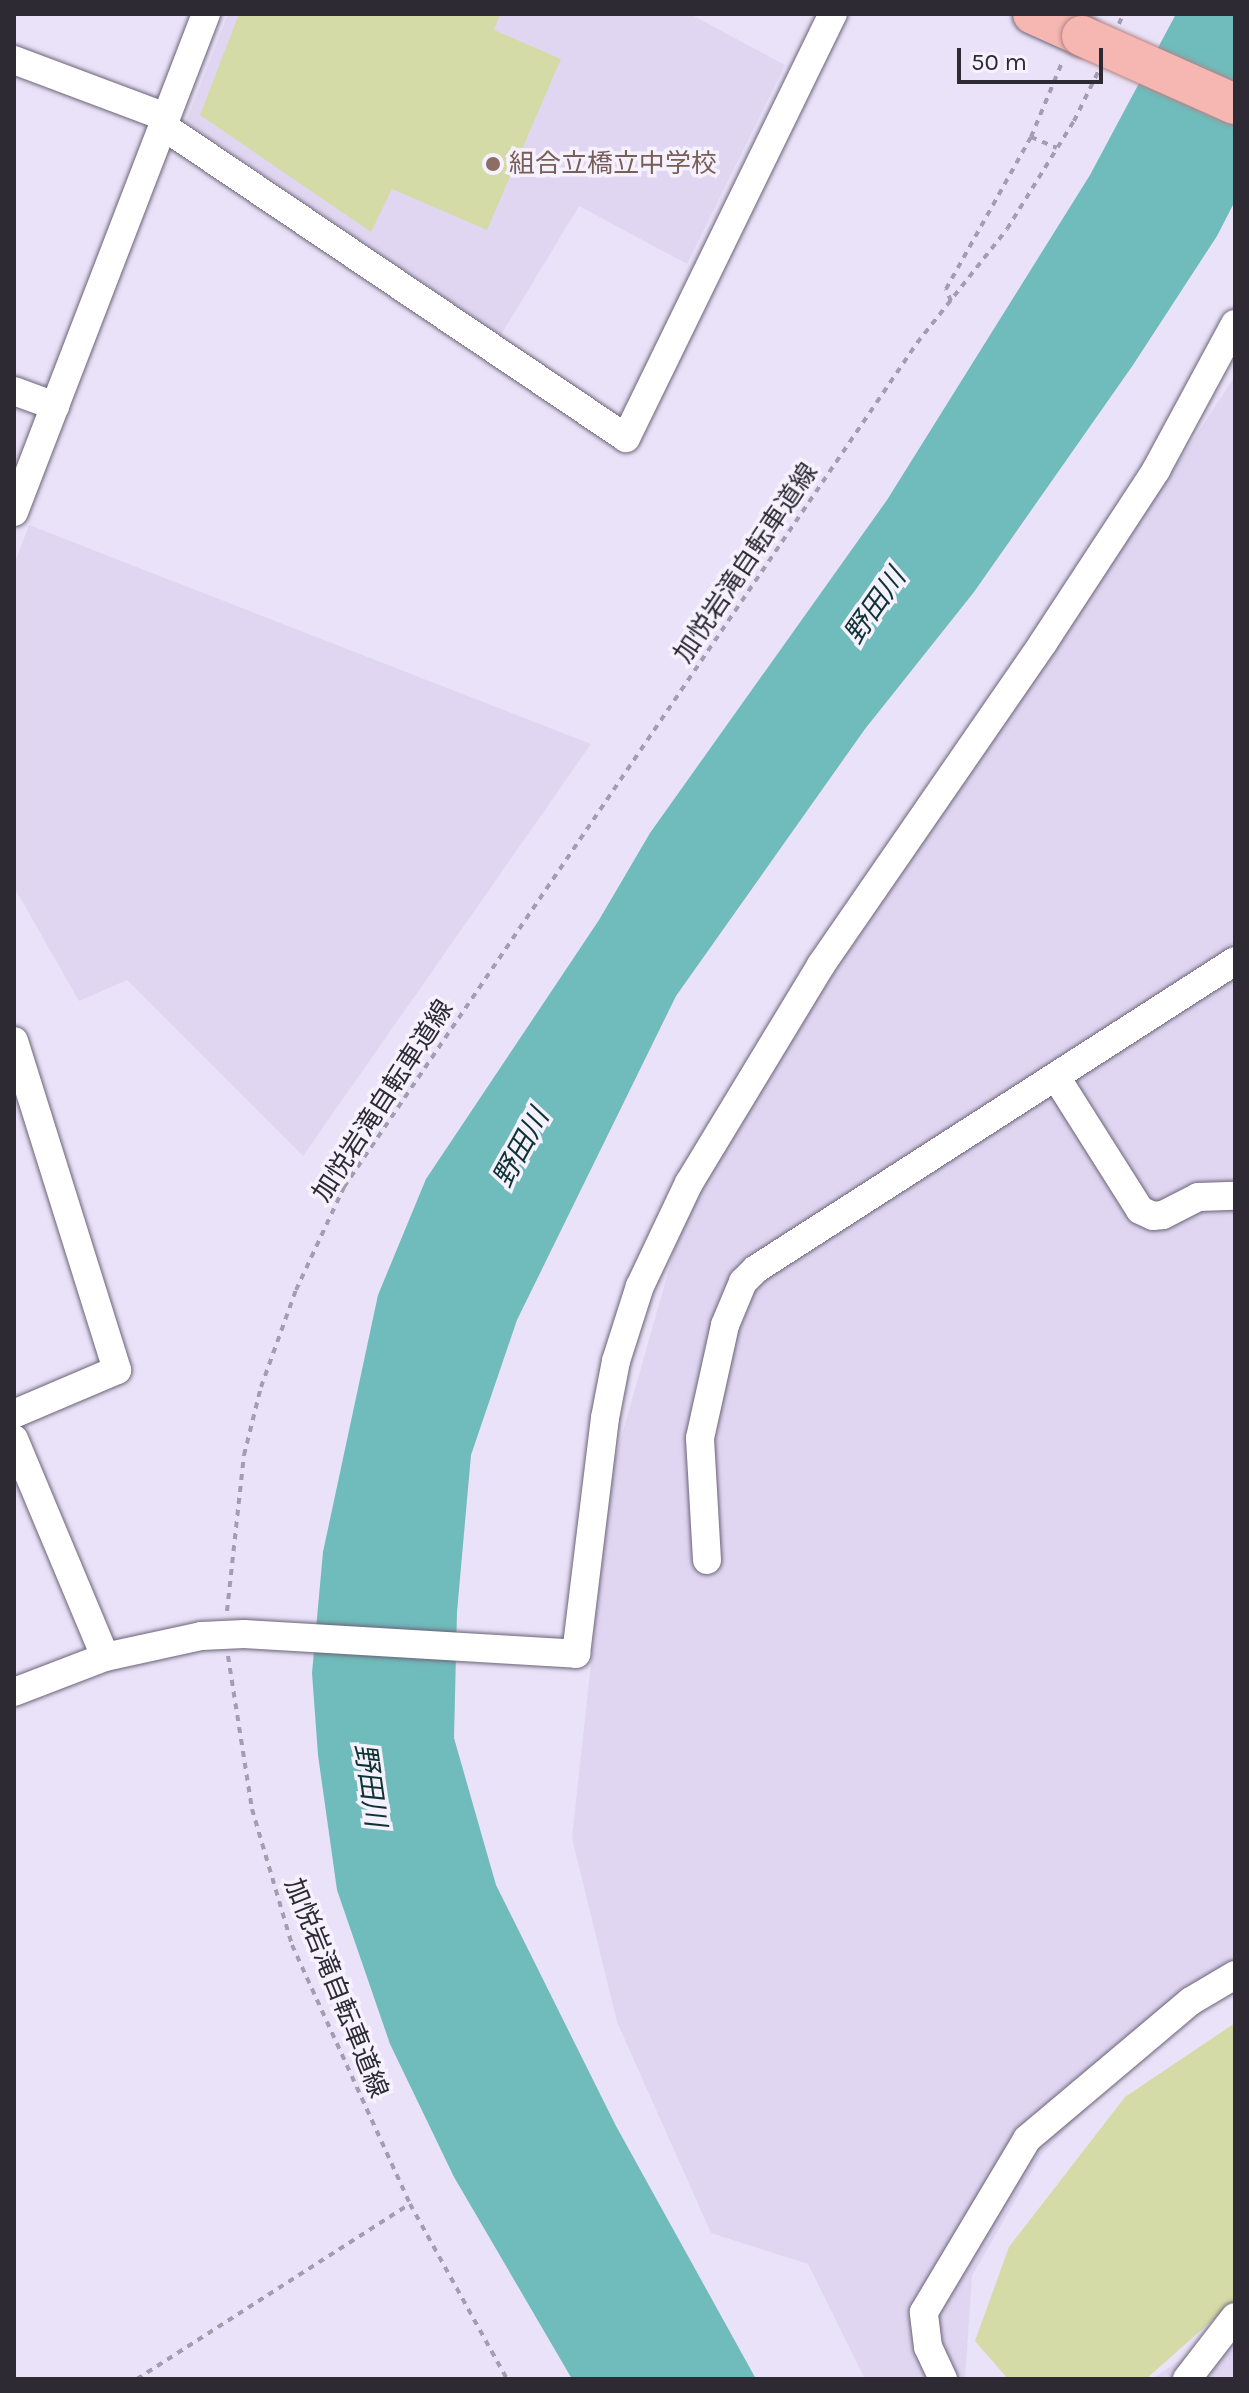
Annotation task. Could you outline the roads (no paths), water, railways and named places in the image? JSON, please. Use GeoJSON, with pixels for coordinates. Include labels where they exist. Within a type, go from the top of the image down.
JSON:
{"type":"FeatureCollection","features":[{"type":"Feature","properties":{"kind":"highway"},"geometry":{"type":"LineString","coordinates":[[1033,14],[1235,104]]}},
{"type":"Feature","properties":{"kind":"street"},"geometry":{"type":"LineString","coordinates":[[14,512],[206,14]]}},
{"type":"Feature","properties":{"kind":"street"},"geometry":{"type":"LineString","coordinates":[[14,60],[164,122],[626,438],[833,14]]}},
{"type":"Feature","properties":{"kind":"street"},"geometry":{"type":"LineString","coordinates":[[14,1692],[105,1657],[234,1635],[576,1654],[605,1418],[616,1361],[640,1286],[689,1183],[821,965],[1043,643],[1156,470],[1235,324]]}},
{"type":"Feature","properties":{"kind":"street"},"geometry":{"type":"LineString","coordinates":[[14,391],[55,406]]}},
{"type":"Feature","properties":{"kind":"street"},"geometry":{"type":"LineString","coordinates":[[707,1560],[700,1438],[725,1325],[743,1282],[756,1269],[1235,961]]}},
{"type":"Feature","properties":{"kind":"street"},"geometry":{"type":"LineString","coordinates":[[14,1041],[117,1370],[14,1414]]}},
{"type":"Feature","properties":{"kind":"street"},"geometry":{"type":"LineString","coordinates":[[1056,1077],[1140,1210],[1153,1216],[1163,1215],[1198,1197],[1235,1196]]}},
{"type":"Feature","properties":{"kind":"street"},"geometry":{"type":"LineString","coordinates":[[14,1439],[105,1657]]}},
{"type":"Feature","properties":{"kind":"street"},"geometry":{"type":"LineString","coordinates":[[943,2379],[928,2347],[924,2312],[1027,2139],[1191,2001],[1235,1975]]}},
{"type":"Feature","properties":{"kind":"street"},"geometry":{"type":"LineString","coordinates":[[1187,2379],[1235,2317]]}},
{"type":"Feature","properties":{"kind":"water","name":"野田川"},"geometry":{"type":"Polygon","coordinates":[[[1176,14],[1235,14],[1235,201],[1217,236],[1133,365],[974,592],[865,729],[676,996],[517,1320],[471,1455],[457,1612],[454,1738],[496,1885],[616,2126],[756,2379],[572,2379],[454,2177],[390,2044],[337,1890],[318,1755],[312,1673],[323,1552],[378,1295],[426,1179],[599,920],[650,833],[887,500],[1090,175],[1176,14]]]}},
{"type":"Feature","properties":{"kind":"place","name":"組合立橋立中学校"},"geometry":{"type":"Point","coordinates":[493,164]}}]}
